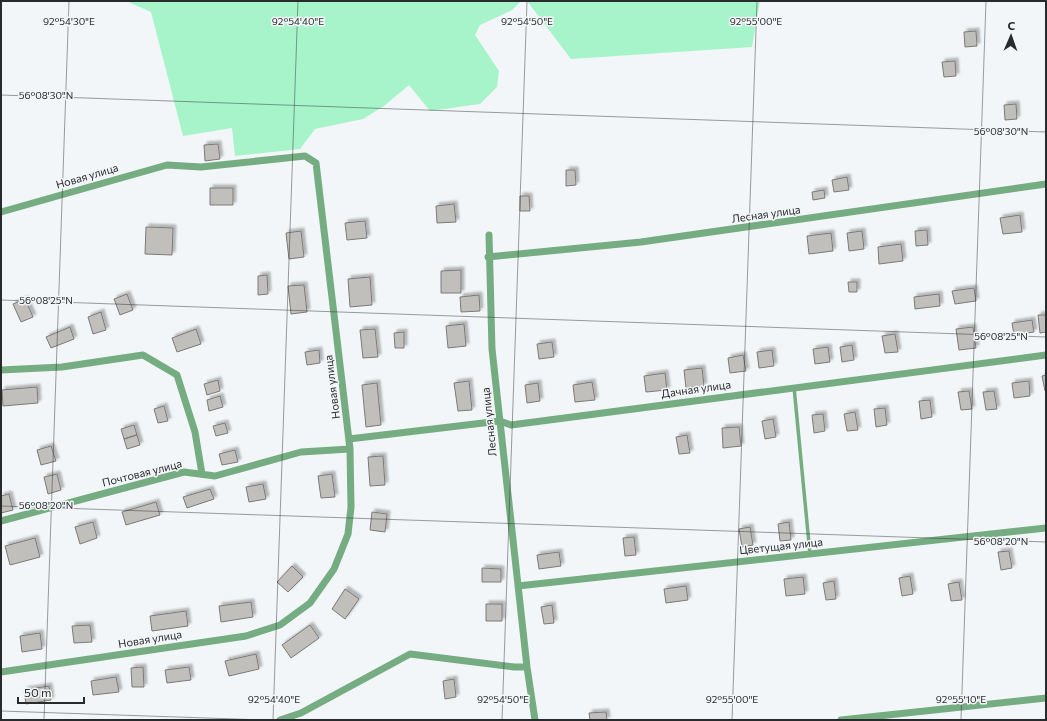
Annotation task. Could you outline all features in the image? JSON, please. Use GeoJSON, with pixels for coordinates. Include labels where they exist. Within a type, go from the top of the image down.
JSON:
{"type":"FeatureCollection","features":[{"type":"Feature","properties":{"kind":"street","name":"Новая улица"},"geometry":{"type":"LineString","coordinates":[[1,212],[167,165],[201,167],[305,156],[316,163],[349,439]]}},
{"type":"Feature","properties":{"kind":"street","name":"Лесная улица"},"geometry":{"type":"LineString","coordinates":[[488,256],[641,242],[1046,184]]}},
{"type":"Feature","properties":{"kind":"street","name":"Лесная улица"},"geometry":{"type":"LineString","coordinates":[[489,235],[488,256],[492,349],[527,667],[535,720]]}},
{"type":"Feature","properties":{"kind":"street"},"geometry":{"type":"LineString","coordinates":[[1,370],[62,367],[143,355],[176,375],[195,432],[202,474]]}},
{"type":"Feature","properties":{"kind":"street","name":"Дачная улица"},"geometry":{"type":"LineString","coordinates":[[349,439],[500,421],[511,426],[794,387],[1046,355]]}},
{"type":"Feature","properties":{"kind":"street"},"geometry":{"type":"LineString","coordinates":[[349,439],[350,448]]}},
{"type":"Feature","properties":{"kind":"street","name":"Новая улица"},"geometry":{"type":"LineString","coordinates":[[1,672],[246,636],[280,625],[310,603],[334,569],[348,534],[351,508],[350,448]]}},
{"type":"Feature","properties":{"kind":"street","name":"Почтовая улица"},"geometry":{"type":"LineString","coordinates":[[1,521],[184,472],[215,476],[301,452],[350,448]]}},
{"type":"Feature","properties":{"kind":"street","name":"Цветущая улица"},"geometry":{"type":"LineString","coordinates":[[518,586],[1046,528]]}},
{"type":"Feature","properties":{"kind":"street"},"geometry":{"type":"LineString","coordinates":[[280,720],[301,713],[410,654],[507,666],[527,667]]}},
{"type":"Feature","properties":{"kind":"street"},"geometry":{"type":"LineString","coordinates":[[841,720],[1046,698]]}},
{"type":"Feature","properties":{"kind":"lane"},"geometry":{"type":"LineString","coordinates":[[794,387],[810,554]]}},
{"type":"Feature","properties":{"kind":"green space"},"geometry":{"type":"Polygon","coordinates":[[[126,1],[521,1],[512,10],[480,25],[475,35],[499,71],[497,87],[480,104],[430,111],[409,85],[384,106],[363,119],[315,129],[300,149],[235,156],[232,128],[183,136],[151,12],[126,1]]]}},
{"type":"Feature","properties":{"kind":"green space"},"geometry":{"type":"Polygon","coordinates":[[[527,1],[760,1],[752,47],[571,59],[527,1]]]}},
{"type":"Feature","properties":{"kind":"building"},"geometry":{"type":"Polygon","coordinates":[[[976,31],[977,46],[965,47],[964,32],[976,31]]]}},
{"type":"Feature","properties":{"kind":"building"},"geometry":{"type":"Polygon","coordinates":[[[955,61],[956,76],[944,77],[942,62],[955,61]]]}},
{"type":"Feature","properties":{"kind":"building"},"geometry":{"type":"Polygon","coordinates":[[[1016,104],[1017,119],[1005,120],[1004,105],[1016,104]]]}},
{"type":"Feature","properties":{"kind":"building"},"geometry":{"type":"Polygon","coordinates":[[[218,144],[220,159],[205,161],[204,145],[218,144]]]}},
{"type":"Feature","properties":{"kind":"building"},"geometry":{"type":"Polygon","coordinates":[[[566,170],[575,170],[576,185],[566,186],[566,170]]]}},
{"type":"Feature","properties":{"kind":"building"},"geometry":{"type":"Polygon","coordinates":[[[847,177],[849,190],[834,192],[832,180],[847,177]]]}},
{"type":"Feature","properties":{"kind":"building"},"geometry":{"type":"Polygon","coordinates":[[[210,188],[233,188],[233,205],[210,205],[210,188]]]}},
{"type":"Feature","properties":{"kind":"building"},"geometry":{"type":"Polygon","coordinates":[[[824,190],[825,198],[813,200],[812,192],[824,190]]]}},
{"type":"Feature","properties":{"kind":"building"},"geometry":{"type":"Polygon","coordinates":[[[520,196],[529,196],[530,211],[520,211],[520,196]]]}},
{"type":"Feature","properties":{"kind":"building"},"geometry":{"type":"Polygon","coordinates":[[[454,204],[456,222],[437,223],[436,206],[454,204]]]}},
{"type":"Feature","properties":{"kind":"building"},"geometry":{"type":"Polygon","coordinates":[[[1020,215],[1022,232],[1003,234],[1000,218],[1020,215]]]}},
{"type":"Feature","properties":{"kind":"building"},"geometry":{"type":"Polygon","coordinates":[[[365,221],[367,238],[347,240],[345,223],[365,221]]]}},
{"type":"Feature","properties":{"kind":"building"},"geometry":{"type":"Polygon","coordinates":[[[146,227],[173,228],[172,255],[145,254],[146,227]]]}},
{"type":"Feature","properties":{"kind":"building"},"geometry":{"type":"Polygon","coordinates":[[[927,230],[928,245],[916,246],[915,231],[927,230]]]}},
{"type":"Feature","properties":{"kind":"building"},"geometry":{"type":"Polygon","coordinates":[[[301,231],[304,257],[289,259],[286,233],[301,231]]]}},
{"type":"Feature","properties":{"kind":"building"},"geometry":{"type":"Polygon","coordinates":[[[862,231],[864,249],[849,251],[847,233],[862,231]]]}},
{"type":"Feature","properties":{"kind":"building"},"geometry":{"type":"Polygon","coordinates":[[[831,233],[833,251],[809,254],[807,236],[831,233]]]}},
{"type":"Feature","properties":{"kind":"building"},"geometry":{"type":"Polygon","coordinates":[[[901,244],[903,261],[879,264],[878,247],[901,244]]]}},
{"type":"Feature","properties":{"kind":"building"},"geometry":{"type":"Polygon","coordinates":[[[461,270],[461,293],[441,293],[441,271],[461,270]]]}},
{"type":"Feature","properties":{"kind":"building"},"geometry":{"type":"Polygon","coordinates":[[[267,275],[268,294],[258,295],[258,276],[267,275]]]}},
{"type":"Feature","properties":{"kind":"building"},"geometry":{"type":"Polygon","coordinates":[[[370,277],[372,305],[350,307],[348,279],[370,277]]]}},
{"type":"Feature","properties":{"kind":"building"},"geometry":{"type":"Polygon","coordinates":[[[848,282],[857,282],[857,292],[849,292],[848,282]]]}},
{"type":"Feature","properties":{"kind":"building"},"geometry":{"type":"Polygon","coordinates":[[[304,285],[307,312],[291,314],[288,286],[304,285]]]}},
{"type":"Feature","properties":{"kind":"building"},"geometry":{"type":"Polygon","coordinates":[[[974,288],[976,301],[955,304],[952,291],[974,288]]]}},
{"type":"Feature","properties":{"kind":"building"},"geometry":{"type":"Polygon","coordinates":[[[127,294],[133,310],[120,315],[114,299],[127,294]]]}},
{"type":"Feature","properties":{"kind":"building"},"geometry":{"type":"Polygon","coordinates":[[[939,294],[940,306],[915,309],[914,297],[939,294]]]}},
{"type":"Feature","properties":{"kind":"building"},"geometry":{"type":"Polygon","coordinates":[[[479,295],[480,311],[461,312],[460,297],[479,295]]]}},
{"type":"Feature","properties":{"kind":"building"},"geometry":{"type":"Polygon","coordinates":[[[25,299],[33,317],[21,322],[13,304],[25,299]]]}},
{"type":"Feature","properties":{"kind":"building"},"geometry":{"type":"Polygon","coordinates":[[[101,312],[106,330],[93,334],[88,317],[101,312]]]}},
{"type":"Feature","properties":{"kind":"building"},"geometry":{"type":"Polygon","coordinates":[[[1038,315],[1046,315],[1046,332],[1040,333],[1038,315]]]}},
{"type":"Feature","properties":{"kind":"building"},"geometry":{"type":"Polygon","coordinates":[[[1032,320],[1034,332],[1014,335],[1012,323],[1032,320]]]}},
{"type":"Feature","properties":{"kind":"building"},"geometry":{"type":"Polygon","coordinates":[[[464,324],[466,346],[448,348],[446,326],[464,324]]]}},
{"type":"Feature","properties":{"kind":"building"},"geometry":{"type":"Polygon","coordinates":[[[70,327],[74,339],[51,348],[46,337],[70,327]]]}},
{"type":"Feature","properties":{"kind":"building"},"geometry":{"type":"Polygon","coordinates":[[[973,327],[976,348],[959,350],[956,329],[973,327]]]}},
{"type":"Feature","properties":{"kind":"building"},"geometry":{"type":"Polygon","coordinates":[[[196,329],[201,344],[177,352],[172,338],[196,329]]]}},
{"type":"Feature","properties":{"kind":"building"},"geometry":{"type":"Polygon","coordinates":[[[375,329],[378,357],[363,358],[360,330],[375,329]]]}},
{"type":"Feature","properties":{"kind":"building"},"geometry":{"type":"Polygon","coordinates":[[[404,332],[404,348],[395,348],[394,333],[404,332]]]}},
{"type":"Feature","properties":{"kind":"building"},"geometry":{"type":"Polygon","coordinates":[[[895,334],[898,352],[885,353],[882,336],[895,334]]]}},
{"type":"Feature","properties":{"kind":"building"},"geometry":{"type":"Polygon","coordinates":[[[552,342],[554,357],[539,359],[537,344],[552,342]]]}},
{"type":"Feature","properties":{"kind":"building"},"geometry":{"type":"Polygon","coordinates":[[[852,345],[854,360],[842,362],[840,347],[852,345]]]}},
{"type":"Feature","properties":{"kind":"building"},"geometry":{"type":"Polygon","coordinates":[[[828,347],[830,362],[815,364],[813,349],[828,347]]]}},
{"type":"Feature","properties":{"kind":"building"},"geometry":{"type":"Polygon","coordinates":[[[319,350],[320,363],[307,365],[305,352],[319,350]]]}},
{"type":"Feature","properties":{"kind":"building"},"geometry":{"type":"Polygon","coordinates":[[[772,350],[774,366],[759,368],[757,352],[772,350]]]}},
{"type":"Feature","properties":{"kind":"building"},"geometry":{"type":"Polygon","coordinates":[[[743,355],[746,371],[730,373],[728,358],[743,355]]]}},
{"type":"Feature","properties":{"kind":"building"},"geometry":{"type":"Polygon","coordinates":[[[702,368],[704,386],[686,388],[684,370],[702,368]]]}},
{"type":"Feature","properties":{"kind":"building"},"geometry":{"type":"Polygon","coordinates":[[[665,373],[667,390],[646,392],[644,376],[665,373]]]}},
{"type":"Feature","properties":{"kind":"building"},"geometry":{"type":"Polygon","coordinates":[[[1046,375],[1046,390],[1045,391],[1042,376],[1046,375]]]}},
{"type":"Feature","properties":{"kind":"building"},"geometry":{"type":"Polygon","coordinates":[[[218,380],[220,391],[207,395],[204,384],[218,380]]]}},
{"type":"Feature","properties":{"kind":"building"},"geometry":{"type":"Polygon","coordinates":[[[469,381],[472,410],[458,411],[454,383],[469,381]]]}},
{"type":"Feature","properties":{"kind":"building"},"geometry":{"type":"Polygon","coordinates":[[[1029,381],[1030,396],[1014,398],[1012,383],[1029,381]]]}},
{"type":"Feature","properties":{"kind":"building"},"geometry":{"type":"Polygon","coordinates":[[[592,382],[595,400],[575,402],[573,385],[592,382]]]}},
{"type":"Feature","properties":{"kind":"building"},"geometry":{"type":"Polygon","coordinates":[[[377,383],[381,425],[366,427],[362,385],[377,383]]]}},
{"type":"Feature","properties":{"kind":"building"},"geometry":{"type":"Polygon","coordinates":[[[538,383],[540,401],[527,403],[525,385],[538,383]]]}},
{"type":"Feature","properties":{"kind":"building"},"geometry":{"type":"Polygon","coordinates":[[[37,387],[38,403],[3,406],[2,390],[37,387]]]}},
{"type":"Feature","properties":{"kind":"building"},"geometry":{"type":"Polygon","coordinates":[[[969,391],[972,409],[961,410],[958,392],[969,391]]]}},
{"type":"Feature","properties":{"kind":"building"},"geometry":{"type":"Polygon","coordinates":[[[994,391],[997,409],[986,410],[983,392],[994,391]]]}},
{"type":"Feature","properties":{"kind":"building"},"geometry":{"type":"Polygon","coordinates":[[[220,396],[223,407],[209,411],[207,400],[220,396]]]}},
{"type":"Feature","properties":{"kind":"building"},"geometry":{"type":"Polygon","coordinates":[[[930,400],[932,417],[921,419],[919,401],[930,400]]]}},
{"type":"Feature","properties":{"kind":"building"},"geometry":{"type":"Polygon","coordinates":[[[164,406],[168,421],[158,423],[154,409],[164,406]]]}},
{"type":"Feature","properties":{"kind":"building"},"geometry":{"type":"Polygon","coordinates":[[[885,408],[887,425],[876,427],[874,409],[885,408]]]}},
{"type":"Feature","properties":{"kind":"building"},"geometry":{"type":"Polygon","coordinates":[[[855,412],[858,430],[847,431],[844,414],[855,412]]]}},
{"type":"Feature","properties":{"kind":"building"},"geometry":{"type":"Polygon","coordinates":[[[823,414],[825,431],[814,433],[812,415],[823,414]]]}},
{"type":"Feature","properties":{"kind":"building"},"geometry":{"type":"Polygon","coordinates":[[[773,419],[776,437],[765,439],[762,421],[773,419]]]}},
{"type":"Feature","properties":{"kind":"building"},"geometry":{"type":"Polygon","coordinates":[[[225,423],[228,433],[216,436],[213,426],[225,423]]]}},
{"type":"Feature","properties":{"kind":"building"},"geometry":{"type":"Polygon","coordinates":[[[134,425],[137,435],[124,439],[121,429],[134,425]]]}},
{"type":"Feature","properties":{"kind":"building"},"geometry":{"type":"Polygon","coordinates":[[[739,427],[741,446],[723,448],[722,428],[739,427]]]}},
{"type":"Feature","properties":{"kind":"building"},"geometry":{"type":"Polygon","coordinates":[[[137,435],[140,445],[127,449],[124,439],[137,435]]]}},
{"type":"Feature","properties":{"kind":"building"},"geometry":{"type":"Polygon","coordinates":[[[687,435],[690,453],[679,454],[676,437],[687,435]]]}},
{"type":"Feature","properties":{"kind":"building"},"geometry":{"type":"Polygon","coordinates":[[[51,446],[56,461],[41,465],[37,450],[51,446]]]}},
{"type":"Feature","properties":{"kind":"building"},"geometry":{"type":"Polygon","coordinates":[[[235,450],[238,462],[222,465],[219,454],[235,450]]]}},
{"type":"Feature","properties":{"kind":"building"},"geometry":{"type":"Polygon","coordinates":[[[383,456],[385,485],[370,486],[368,457],[383,456]]]}},
{"type":"Feature","properties":{"kind":"building"},"geometry":{"type":"Polygon","coordinates":[[[57,474],[61,490],[48,494],[44,477],[57,474]]]}},
{"type":"Feature","properties":{"kind":"building"},"geometry":{"type":"Polygon","coordinates":[[[332,474],[335,497],[321,498],[318,476],[332,474]]]}},
{"type":"Feature","properties":{"kind":"building"},"geometry":{"type":"Polygon","coordinates":[[[263,484],[266,499],[249,502],[246,487],[263,484]]]}},
{"type":"Feature","properties":{"kind":"building"},"geometry":{"type":"Polygon","coordinates":[[[210,489],[214,499],[187,508],[183,497],[210,489]]]}},
{"type":"Feature","properties":{"kind":"building"},"geometry":{"type":"Polygon","coordinates":[[[9,494],[13,510],[1,513],[1,496],[9,494]]]}},
{"type":"Feature","properties":{"kind":"building"},"geometry":{"type":"Polygon","coordinates":[[[156,502],[160,515],[126,525],[122,512],[156,502]]]}},
{"type":"Feature","properties":{"kind":"building"},"geometry":{"type":"Polygon","coordinates":[[[372,512],[387,514],[385,532],[370,530],[372,512]]]}},
{"type":"Feature","properties":{"kind":"building"},"geometry":{"type":"Polygon","coordinates":[[[93,522],[97,538],[80,544],[75,527],[93,522]]]}},
{"type":"Feature","properties":{"kind":"building"},"geometry":{"type":"Polygon","coordinates":[[[789,522],[791,540],[780,541],[778,524],[789,522]]]}},
{"type":"Feature","properties":{"kind":"building"},"geometry":{"type":"Polygon","coordinates":[[[750,527],[753,545],[742,547],[739,529],[750,527]]]}},
{"type":"Feature","properties":{"kind":"building"},"geometry":{"type":"Polygon","coordinates":[[[634,537],[636,555],[625,556],[623,538],[634,537]]]}},
{"type":"Feature","properties":{"kind":"building"},"geometry":{"type":"Polygon","coordinates":[[[35,538],[40,557],[10,565],[5,546],[35,538]]]}},
{"type":"Feature","properties":{"kind":"building"},"geometry":{"type":"Polygon","coordinates":[[[1009,551],[1012,568],[1001,570],[998,552],[1009,551]]]}},
{"type":"Feature","properties":{"kind":"building"},"geometry":{"type":"Polygon","coordinates":[[[559,552],[561,566],[539,569],[537,555],[559,552]]]}},
{"type":"Feature","properties":{"kind":"building"},"geometry":{"type":"Polygon","coordinates":[[[292,566],[303,577],[288,592],[277,582],[292,566]]]}},
{"type":"Feature","properties":{"kind":"building"},"geometry":{"type":"Polygon","coordinates":[[[482,568],[501,569],[501,582],[482,582],[482,568]]]}},
{"type":"Feature","properties":{"kind":"building"},"geometry":{"type":"Polygon","coordinates":[[[910,576],[913,594],[902,596],[899,578],[910,576]]]}},
{"type":"Feature","properties":{"kind":"building"},"geometry":{"type":"Polygon","coordinates":[[[803,577],[805,594],[786,596],[784,579],[803,577]]]}},
{"type":"Feature","properties":{"kind":"building"},"geometry":{"type":"Polygon","coordinates":[[[834,581],[836,599],[826,600],[823,583],[834,581]]]}},
{"type":"Feature","properties":{"kind":"building"},"geometry":{"type":"Polygon","coordinates":[[[959,582],[962,600],[951,601],[948,584],[959,582]]]}},
{"type":"Feature","properties":{"kind":"building"},"geometry":{"type":"Polygon","coordinates":[[[686,586],[688,600],[666,603],[664,589],[686,586]]]}},
{"type":"Feature","properties":{"kind":"building"},"geometry":{"type":"Polygon","coordinates":[[[345,589],[359,599],[345,619],[332,609],[345,589]]]}},
{"type":"Feature","properties":{"kind":"building"},"geometry":{"type":"Polygon","coordinates":[[[251,602],[253,617],[221,622],[219,606],[251,602]]]}},
{"type":"Feature","properties":{"kind":"building"},"geometry":{"type":"Polygon","coordinates":[[[486,604],[502,604],[502,621],[486,621],[486,604]]]}},
{"type":"Feature","properties":{"kind":"building"},"geometry":{"type":"Polygon","coordinates":[[[552,605],[554,623],[544,624],[541,607],[552,605]]]}},
{"type":"Feature","properties":{"kind":"building"},"geometry":{"type":"Polygon","coordinates":[[[186,611],[188,626],[152,631],[150,616],[186,611]]]}},
{"type":"Feature","properties":{"kind":"building"},"geometry":{"type":"Polygon","coordinates":[[[90,625],[92,642],[74,643],[72,626],[90,625]]]}},
{"type":"Feature","properties":{"kind":"building"},"geometry":{"type":"Polygon","coordinates":[[[310,625],[319,638],[291,658],[282,645],[310,625]]]}},
{"type":"Feature","properties":{"kind":"building"},"geometry":{"type":"Polygon","coordinates":[[[40,633],[42,649],[22,652],[20,636],[40,633]]]}},
{"type":"Feature","properties":{"kind":"building"},"geometry":{"type":"Polygon","coordinates":[[[256,654],[259,669],[229,676],[225,661],[256,654]]]}},
{"type":"Feature","properties":{"kind":"building"},"geometry":{"type":"Polygon","coordinates":[[[143,667],[144,687],[132,687],[131,668],[143,667]]]}},
{"type":"Feature","properties":{"kind":"building"},"geometry":{"type":"Polygon","coordinates":[[[189,667],[191,680],[167,683],[165,670],[189,667]]]}},
{"type":"Feature","properties":{"kind":"building"},"geometry":{"type":"Polygon","coordinates":[[[116,677],[119,692],[93,695],[91,681],[116,677]]]}},
{"type":"Feature","properties":{"kind":"building"},"geometry":{"type":"Polygon","coordinates":[[[454,679],[456,697],[445,699],[443,681],[454,679]]]}},
{"type":"Feature","properties":{"kind":"building"},"geometry":{"type":"Polygon","coordinates":[[[49,686],[51,700],[26,704],[24,690],[49,686]]]}},
{"type":"Feature","properties":{"kind":"building"},"geometry":{"type":"Polygon","coordinates":[[[606,712],[607,720],[590,720],[589,713],[606,712]]]}}]}
